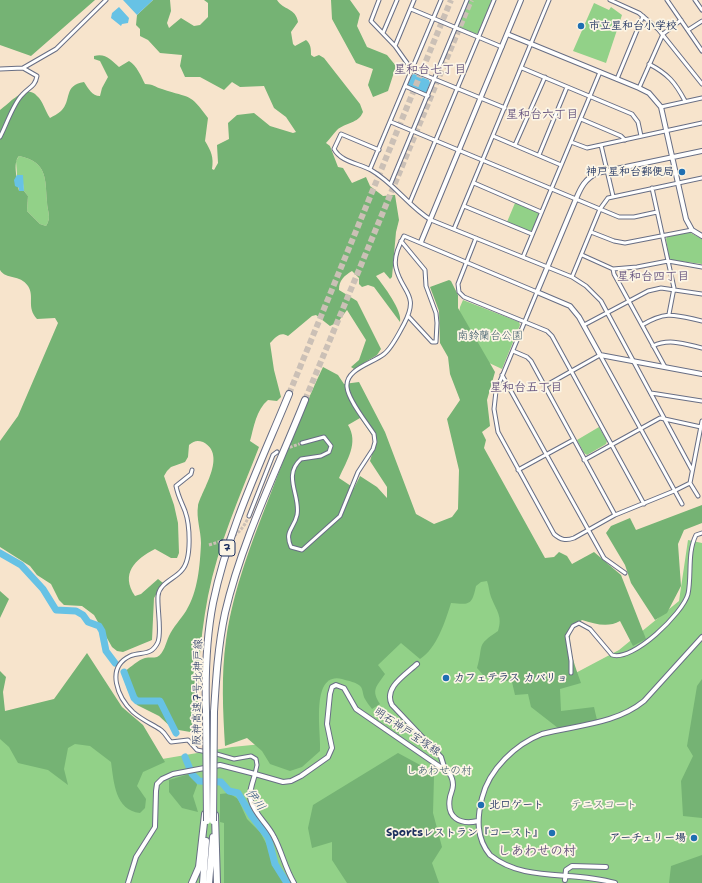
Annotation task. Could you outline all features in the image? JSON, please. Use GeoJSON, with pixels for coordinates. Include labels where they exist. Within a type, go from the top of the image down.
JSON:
{"type":"FeatureCollection","features":[{"type":"Feature","properties":{"kind":"highway","name":"阪神高速7号北神戸線"},"geometry":{"type":"LineString","coordinates":[[209,883],[210,821],[206,774],[206,712],[209,630],[221,570],[237,522],[289,394]]}},
{"type":"Feature","properties":{"kind":"highway","name":"阪神高速7号北神戸線"},"geometry":{"type":"LineString","coordinates":[[203,883],[214,791],[214,712],[219,650],[230,593],[248,541],[305,400]]}},
{"type":"Feature","properties":{"kind":"highway","name":"7"},"geometry":{"type":"LineString","coordinates":[[192,883],[199,868],[210,821]]}},
{"type":"Feature","properties":{"kind":"highway","name":"7"},"geometry":{"type":"LineString","coordinates":[[210,821],[217,883]]}},
{"type":"Feature","properties":{"kind":"street"},"geometry":{"type":"LineString","coordinates":[[0,69],[23,68],[56,49],[106,0]]}},
{"type":"Feature","properties":{"kind":"street"},"geometry":{"type":"LineString","coordinates":[[379,0],[371,21],[395,46],[412,70],[505,108]]}},
{"type":"Feature","properties":{"kind":"street"},"geometry":{"type":"LineString","coordinates":[[382,33],[397,0]]}},
{"type":"Feature","properties":{"kind":"street"},"geometry":{"type":"LineString","coordinates":[[395,46],[414,0]]}},
{"type":"Feature","properties":{"kind":"street"},"geometry":{"type":"LineString","coordinates":[[370,169],[391,122],[440,0]]}},
{"type":"Feature","properties":{"kind":"street"},"geometry":{"type":"LineString","coordinates":[[391,183],[467,0]]}},
{"type":"Feature","properties":{"kind":"street"},"geometry":{"type":"LineString","coordinates":[[410,202],[494,0]]}},
{"type":"Feature","properties":{"kind":"street"},"geometry":{"type":"LineString","coordinates":[[421,242],[521,0]]}},
{"type":"Feature","properties":{"kind":"street"},"geometry":{"type":"LineString","coordinates":[[454,229],[549,0]]}},
{"type":"Feature","properties":{"kind":"street"},"geometry":{"type":"LineString","coordinates":[[610,0],[643,16],[662,34],[702,84]]}},
{"type":"Feature","properties":{"kind":"street"},"geometry":{"type":"LineString","coordinates":[[667,0],[702,50]]}},
{"type":"Feature","properties":{"kind":"street"},"geometry":{"type":"LineString","coordinates":[[695,0],[702,10]]}},
{"type":"Feature","properties":{"kind":"street"},"geometry":{"type":"LineString","coordinates":[[411,9],[502,47]]}},
{"type":"Feature","properties":{"kind":"street"},"geometry":{"type":"LineString","coordinates":[[617,79],[643,16]]}},
{"type":"Feature","properties":{"kind":"street"},"geometry":{"type":"LineString","coordinates":[[639,88],[662,34],[681,20]]}},
{"type":"Feature","properties":{"kind":"street"},"geometry":{"type":"LineString","coordinates":[[688,30],[702,21]]}},
{"type":"Feature","properties":{"kind":"street"},"geometry":{"type":"LineString","coordinates":[[507,34],[649,93],[661,107],[686,219],[692,230],[702,236]]}},
{"type":"Feature","properties":{"kind":"street"},"geometry":{"type":"LineString","coordinates":[[649,64],[659,69],[674,81],[685,101]]}},
{"type":"Feature","properties":{"kind":"street"},"geometry":{"type":"LineString","coordinates":[[0,137],[21,95],[32,88],[36,81],[37,76],[23,68]]}},
{"type":"Feature","properties":{"kind":"street"},"geometry":{"type":"LineString","coordinates":[[522,68],[632,114],[638,122],[641,136]]}},
{"type":"Feature","properties":{"kind":"street"},"geometry":{"type":"LineString","coordinates":[[523,257],[600,72]]}},
{"type":"Feature","properties":{"kind":"street"},"geometry":{"type":"LineString","coordinates":[[515,145],[545,77]]}},
{"type":"Feature","properties":{"kind":"street"},"geometry":{"type":"LineString","coordinates":[[405,86],[428,96]]}},
{"type":"Feature","properties":{"kind":"street"},"geometry":{"type":"LineString","coordinates":[[539,155],[567,87]]}},
{"type":"Feature","properties":{"kind":"street"},"geometry":{"type":"LineString","coordinates":[[661,107],[702,98]]}},
{"type":"Feature","properties":{"kind":"street"},"geometry":{"type":"LineString","coordinates":[[580,119],[621,136],[625,140]]}},
{"type":"Feature","properties":{"kind":"street"},"geometry":{"type":"LineString","coordinates":[[391,122],[600,209],[626,218],[657,212]]}},
{"type":"Feature","properties":{"kind":"street"},"geometry":{"type":"LineString","coordinates":[[571,142],[587,148],[702,123]]}},
{"type":"Feature","properties":{"kind":"street"},"geometry":{"type":"LineString","coordinates":[[379,150],[341,134],[334,149],[338,156],[370,169],[391,183],[422,214],[431,220],[572,277],[594,293],[634,361],[692,470]]}},
{"type":"Feature","properties":{"kind":"street"},"geometry":{"type":"LineString","coordinates":[[493,136],[561,165]]}},
{"type":"Feature","properties":{"kind":"street"},"geometry":{"type":"LineString","coordinates":[[602,145],[612,196]]}},
{"type":"Feature","properties":{"kind":"street"},"geometry":{"type":"LineString","coordinates":[[690,483],[644,504],[615,515],[567,540],[560,539],[554,534],[498,432],[495,423],[494,409],[496,391],[502,375],[582,184],[589,177],[607,171],[702,151]]}},
{"type":"Feature","properties":{"kind":"street"},"geometry":{"type":"LineString","coordinates":[[572,277],[604,202],[612,196],[702,178]]}},
{"type":"Feature","properties":{"kind":"street"},"geometry":{"type":"LineString","coordinates":[[474,183],[541,212]]}},
{"type":"Feature","properties":{"kind":"street"},"geometry":{"type":"LineString","coordinates":[[652,188],[674,288],[669,314]]}},
{"type":"Feature","properties":{"kind":"street"},"geometry":{"type":"LineString","coordinates":[[464,206],[532,234]]}},
{"type":"Feature","properties":{"kind":"street"},"geometry":{"type":"LineString","coordinates":[[591,232],[614,241],[625,243],[692,230]]}},
{"type":"Feature","properties":{"kind":"street"},"geometry":{"type":"LineString","coordinates":[[302,443],[324,437],[331,446],[329,452],[322,456],[301,459],[296,465],[294,471],[292,482],[298,511],[297,518],[288,533],[288,540],[291,546],[302,550],[340,516],[358,472],[376,442],[374,434],[350,396],[347,387],[349,378],[355,372],[384,354],[408,316],[411,303],[408,292],[395,266],[396,253],[404,236],[570,306],[584,325],[682,504]]}},
{"type":"Feature","properties":{"kind":"street"},"geometry":{"type":"LineString","coordinates":[[476,238],[458,284],[459,292],[464,297],[547,331],[552,336],[644,504]]}},
{"type":"Feature","properties":{"kind":"street"},"geometry":{"type":"LineString","coordinates":[[401,241],[425,270],[426,286],[436,313],[436,342],[432,342],[408,316]]}},
{"type":"Feature","properties":{"kind":"street"},"geometry":{"type":"LineString","coordinates":[[582,255],[613,269],[637,267],[668,261],[702,267]]}},
{"type":"Feature","properties":{"kind":"street"},"geometry":{"type":"LineString","coordinates":[[613,269],[614,274],[665,367]]}},
{"type":"Feature","properties":{"kind":"street"},"geometry":{"type":"LineString","coordinates":[[584,325],[648,291],[662,288],[674,288],[702,294]]}},
{"type":"Feature","properties":{"kind":"street"},"geometry":{"type":"LineString","coordinates":[[642,324],[656,316],[669,314],[702,321]]}},
{"type":"Feature","properties":{"kind":"street"},"geometry":{"type":"LineString","coordinates":[[653,346],[663,341],[669,341],[702,348]]}},
{"type":"Feature","properties":{"kind":"street"},"geometry":{"type":"LineString","coordinates":[[513,351],[527,357],[545,386],[615,515]]}},
{"type":"Feature","properties":{"kind":"street"},"geometry":{"type":"LineString","coordinates":[[545,386],[600,355],[702,374]]}},
{"type":"Feature","properties":{"kind":"street"},"geometry":{"type":"LineString","coordinates":[[502,375],[604,558],[624,573]]}},
{"type":"Feature","properties":{"kind":"street"},"geometry":{"type":"LineString","coordinates":[[651,393],[702,401]]}},
{"type":"Feature","properties":{"kind":"street"},"geometry":{"type":"LineString","coordinates":[[584,460],[660,418],[701,427]]}},
{"type":"Feature","properties":{"kind":"street"},"geometry":{"type":"LineString","coordinates":[[698,496],[690,483],[702,421]]}},
{"type":"Feature","properties":{"kind":"street"},"geometry":{"type":"LineString","coordinates":[[518,470],[573,440]]}},
{"type":"Feature","properties":{"kind":"street"},"geometry":{"type":"LineString","coordinates":[[249,516],[272,459],[277,452]]}},
{"type":"Feature","properties":{"kind":"street"},"geometry":{"type":"LineString","coordinates":[[192,470],[191,474],[176,486],[179,502],[186,518],[189,553],[183,570],[166,583],[158,596],[159,637],[157,643],[150,651],[142,655],[132,656],[121,662],[115,675],[125,704],[140,717],[162,731],[171,742],[188,740],[200,752],[220,754],[234,759],[251,756],[256,759],[257,766],[250,800],[256,812],[275,839],[286,869],[294,883]]}},
{"type":"Feature","properties":{"kind":"street"},"geometry":{"type":"LineString","coordinates":[[571,673],[571,661],[567,636],[573,626],[579,622],[590,629],[612,655],[616,656],[629,652],[659,633],[686,599],[692,545],[696,536],[699,533],[702,533]]}},
{"type":"Feature","properties":{"kind":"street"},"geometry":{"type":"LineString","coordinates":[[507,871],[496,862],[483,845],[478,821],[484,793],[490,779],[521,744],[542,734],[607,720],[627,713],[644,701],[702,637]]}},
{"type":"Feature","properties":{"kind":"street"},"geometry":{"type":"LineString","coordinates":[[417,664],[392,687],[389,696],[390,700],[441,757],[445,770]]}},
{"type":"Feature","properties":{"kind":"street","name":"明石神戸宝塚線"},"geometry":{"type":"LineString","coordinates":[[255,774],[283,782],[291,781],[297,779],[328,757],[332,748],[327,724],[330,694],[332,687],[336,685],[344,688],[356,708],[449,773],[453,782],[449,806],[450,811],[460,821],[470,823],[478,821]]}},
{"type":"Feature","properties":{"kind":"street"},"geometry":{"type":"LineString","coordinates":[[128,883],[136,858],[155,827],[156,791],[158,784],[166,776],[199,768],[220,765],[255,774]]}},
{"type":"Feature","properties":{"kind":"street"},"geometry":{"type":"LineString","coordinates":[[565,880],[566,870],[572,866],[606,867]]}},
{"type":"Feature","properties":{"kind":"street"},"geometry":{"type":"LineString","coordinates":[[556,881],[601,880],[615,883]]}},
{"type":"Feature","properties":{"kind":"green space"},"geometry":{"type":"Polygon","coordinates":[[[0,0],[95,0],[31,56],[0,45],[0,0]]]}},
{"type":"Feature","properties":{"kind":"green space"},"geometry":{"type":"Polygon","coordinates":[[[153,0],[170,0],[171,11],[167,23],[169,28],[181,18],[194,26],[200,25],[208,17],[208,3],[204,0],[277,0],[295,14],[298,22],[291,32],[293,44],[295,46],[306,40],[309,43],[311,55],[314,57],[319,55],[324,58],[360,104],[363,112],[355,121],[340,127],[326,143],[330,146],[338,167],[343,168],[352,183],[366,177],[370,186],[383,196],[395,195],[399,220],[396,232],[392,277],[390,279],[384,272],[376,276],[396,305],[400,322],[374,287],[368,285],[362,287],[359,284],[359,278],[352,271],[342,279],[339,287],[339,290],[357,301],[381,349],[377,355],[354,369],[351,367],[359,360],[366,340],[347,310],[338,322],[330,326],[316,315],[312,316],[288,336],[280,334],[270,343],[274,370],[281,397],[277,401],[268,400],[264,404],[256,419],[250,441],[259,447],[230,521],[212,577],[200,649],[198,685],[199,738],[196,733],[173,729],[159,716],[137,705],[127,689],[125,671],[142,659],[157,657],[161,653],[175,626],[190,604],[198,578],[201,551],[198,506],[213,464],[213,455],[210,448],[203,442],[197,441],[192,443],[189,445],[188,457],[185,462],[171,467],[164,476],[174,505],[178,523],[179,553],[177,558],[171,558],[155,549],[141,557],[136,562],[129,574],[129,581],[135,596],[141,594],[158,579],[163,583],[154,598],[152,640],[123,652],[117,651],[112,647],[94,615],[82,606],[64,605],[59,600],[51,584],[37,575],[30,566],[0,547],[0,441],[18,416],[58,323],[55,318],[37,319],[31,306],[30,290],[25,282],[6,275],[0,270],[0,110],[18,96],[28,92],[37,96],[50,118],[60,112],[64,107],[73,86],[84,82],[92,93],[100,96],[102,88],[108,77],[100,61],[94,59],[94,56],[102,55],[119,67],[129,61],[137,68],[145,84],[184,96],[193,100],[197,104],[208,118],[205,141],[212,154],[212,169],[214,170],[218,163],[217,145],[229,139],[228,123],[237,115],[254,113],[270,126],[293,133],[296,132],[286,117],[274,108],[264,86],[240,87],[232,82],[224,90],[200,77],[185,77],[180,66],[182,55],[160,53],[148,40],[140,36],[140,29],[136,25],[137,15],[153,0]],[[19,156],[17,159],[16,168],[19,191],[24,191],[28,196],[27,211],[40,224],[46,226],[49,217],[45,179],[40,167],[35,162],[19,156]]]}},
{"type":"Feature","properties":{"kind":"green space"},"geometry":{"type":"Polygon","coordinates":[[[331,0],[350,0],[360,14],[357,26],[367,47],[387,55],[396,66],[388,91],[373,97],[368,85],[373,69],[356,63],[332,19],[331,0]]]}},
{"type":"Feature","properties":{"kind":"green space"},"geometry":{"type":"Polygon","coordinates":[[[469,0],[492,0],[478,33],[476,34],[460,27],[459,25],[469,0]]]}},
{"type":"Feature","properties":{"kind":"green space"},"geometry":{"type":"Polygon","coordinates":[[[594,3],[609,10],[611,7],[622,15],[606,63],[573,51],[594,3]]]}},
{"type":"Feature","properties":{"kind":"green space"},"geometry":{"type":"Polygon","coordinates":[[[19,156],[35,162],[43,173],[46,186],[49,217],[46,226],[40,224],[27,211],[28,196],[24,191],[22,175],[17,175],[16,161],[19,156]]]}},
{"type":"Feature","properties":{"kind":"green space"},"geometry":{"type":"Polygon","coordinates":[[[515,203],[539,214],[530,232],[507,222],[515,203]]]}},
{"type":"Feature","properties":{"kind":"green space"},"geometry":{"type":"Polygon","coordinates":[[[689,232],[702,239],[702,264],[671,260],[669,257],[667,237],[689,232]]]}},
{"type":"Feature","properties":{"kind":"green space"},"geometry":{"type":"Polygon","coordinates":[[[449,280],[451,281],[458,295],[458,308],[495,372],[487,400],[490,426],[482,432],[486,440],[484,448],[545,558],[554,557],[559,552],[567,556],[572,564],[594,552],[621,575],[646,639],[633,646],[620,621],[606,625],[582,620],[572,627],[570,634],[571,648],[581,683],[560,689],[561,711],[594,707],[597,720],[558,728],[531,707],[528,694],[515,695],[512,682],[485,677],[477,668],[483,643],[498,631],[500,621],[490,595],[487,581],[481,582],[476,586],[473,597],[469,602],[466,604],[451,603],[440,634],[431,648],[420,659],[401,643],[378,665],[385,674],[379,682],[375,692],[380,704],[372,709],[364,698],[361,687],[352,682],[342,679],[332,679],[325,685],[321,694],[319,706],[320,751],[302,767],[290,771],[270,764],[262,751],[247,738],[225,746],[223,667],[233,602],[251,546],[284,459],[323,367],[338,375],[344,384],[359,382],[385,432],[416,514],[434,524],[452,517],[458,509],[459,470],[447,419],[460,400],[450,374],[448,357],[440,343],[439,311],[430,287],[449,280]],[[360,418],[348,425],[352,438],[351,452],[339,478],[354,488],[360,476],[377,487],[387,498],[387,487],[370,461],[376,441],[360,418]]]}},
{"type":"Feature","properties":{"kind":"green space","name":"南鈴蘭台公園"},"geometry":{"type":"Polygon","coordinates":[[[463,300],[519,322],[520,325],[502,369],[487,362],[458,319],[463,300]]]}},
{"type":"Feature","properties":{"kind":"green space"},"geometry":{"type":"Polygon","coordinates":[[[599,427],[607,441],[606,444],[587,455],[584,453],[577,440],[599,427]]]}},
{"type":"Feature","properties":{"kind":"green space"},"geometry":{"type":"Polygon","coordinates":[[[702,505],[702,523],[684,530],[678,544],[681,586],[667,613],[655,620],[631,583],[625,565],[606,533],[611,526],[630,518],[636,530],[702,505]]]}},
{"type":"Feature","properties":{"kind":"green space","name":"しあわせの村"},"geometry":{"type":"Polygon","coordinates":[[[688,540],[702,543],[702,867],[676,883],[0,883],[0,716],[89,729],[139,763],[232,747],[262,744],[319,686],[368,656],[475,562],[516,576],[551,686],[619,650],[679,601],[688,540]]]}},
{"type":"Feature","properties":{"kind":"green space"},"geometry":{"type":"Polygon","coordinates":[[[0,591],[9,599],[0,618],[0,591]]]}},
{"type":"Feature","properties":{"kind":"green space"},"geometry":{"type":"Polygon","coordinates":[[[87,653],[122,707],[143,725],[165,762],[143,772],[137,786],[146,799],[145,808],[140,813],[125,807],[117,794],[111,762],[90,746],[75,744],[68,748],[64,769],[68,785],[48,770],[18,763],[9,747],[0,739],[0,671],[6,677],[3,692],[5,711],[54,699],[87,653]]]}},
{"type":"Feature","properties":{"kind":"green space"},"geometry":{"type":"Polygon","coordinates":[[[702,679],[702,818],[683,816],[681,781],[693,756],[687,746],[697,686],[702,679]]]}},
{"type":"Feature","properties":{"kind":"green space"},"geometry":{"type":"Polygon","coordinates":[[[398,753],[422,766],[434,777],[433,813],[442,847],[432,863],[439,883],[347,883],[332,860],[332,842],[312,848],[308,828],[313,805],[398,753]]]}},
{"type":"Feature","properties":{"kind":"green space"},"geometry":{"type":"Polygon","coordinates":[[[189,774],[196,779],[197,785],[193,796],[198,812],[182,808],[169,792],[169,780],[189,774]]]}},
{"type":"Feature","properties":{"kind":"green space"},"geometry":{"type":"Polygon","coordinates":[[[229,793],[238,799],[247,819],[260,832],[268,847],[274,867],[284,883],[224,883],[224,823],[220,822],[220,794],[229,793]]]}},
{"type":"Feature","properties":{"kind":"green space"},"geometry":{"type":"Polygon","coordinates":[[[702,855],[702,883],[669,883],[671,866],[702,855]]]}},
{"type":"Feature","properties":{"kind":"water"},"geometry":{"type":"Polygon","coordinates":[[[123,0],[153,0],[137,15],[123,0]]]}},
{"type":"Feature","properties":{"kind":"water"},"geometry":{"type":"Polygon","coordinates":[[[119,7],[129,18],[128,23],[122,24],[121,26],[111,18],[112,13],[119,7]]]}},
{"type":"Feature","properties":{"kind":"water"},"geometry":{"type":"Polygon","coordinates":[[[414,74],[429,80],[430,83],[426,93],[407,86],[412,75],[414,74]]]}},
{"type":"Feature","properties":{"kind":"water"},"geometry":{"type":"Polygon","coordinates":[[[17,175],[23,175],[24,191],[19,191],[19,188],[15,186],[14,180],[17,175]]]}},
{"type":"Feature","properties":{"kind":"waterway","name":"伊川"},"geometry":{"type":"LineString","coordinates":[[0,553],[21,565],[43,589],[56,610],[76,611],[83,615],[88,622],[99,626],[102,631],[106,651],[115,663]]}},
{"type":"Feature","properties":{"kind":"waterway","name":"伊川"},"geometry":{"type":"LineString","coordinates":[[124,672],[134,698],[137,701],[160,701],[176,733]]}},
{"type":"Feature","properties":{"kind":"waterway","name":"伊川"},"geometry":{"type":"LineString","coordinates":[[185,757],[192,774],[199,781],[221,782],[229,791],[238,793],[251,815],[268,837],[275,864],[287,883]]}},
{"type":"Feature","properties":{"kind":"tunnel"},"geometry":{"type":"LineString","coordinates":[[289,394],[451,0]]}},
{"type":"Feature","properties":{"kind":"tunnel"},"geometry":{"type":"LineString","coordinates":[[305,400],[471,0]]}},
{"type":"Feature","properties":{"kind":"tunnel"},"geometry":{"type":"LineString","coordinates":[[277,452],[302,443]]}},
{"type":"Feature","properties":{"kind":"tunnel"},"geometry":{"type":"LineString","coordinates":[[209,545],[233,536],[241,529],[249,516]]}},
{"type":"Feature","properties":{"kind":"place","name":"市立星和台小学校"},"geometry":{"type":"Point","coordinates":[581,26]}},
{"type":"Feature","properties":{"kind":"place","name":"神戸星和台郵便局"},"geometry":{"type":"Point","coordinates":[682,172]}},
{"type":"Feature","properties":{"kind":"place","name":"カフェテラス カバリョ"},"geometry":{"type":"Point","coordinates":[446,678]}},
{"type":"Feature","properties":{"kind":"place","name":"北口ゲート"},"geometry":{"type":"Point","coordinates":[481,805]}},
{"type":"Feature","properties":{"kind":"place","name":"Sportsレストラン『コースト』"},"geometry":{"type":"Point","coordinates":[552,833]}},
{"type":"Feature","properties":{"kind":"place","name":"アーチェリー場"},"geometry":{"type":"Point","coordinates":[694,838]}},
{"type":"Feature","properties":{"kind":"district","name":"星和台七丁目"},"geometry":{"type":"Point","coordinates":[430,70]}},
{"type":"Feature","properties":{"kind":"district","name":"星和台六丁目"},"geometry":{"type":"Point","coordinates":[542,115]}},
{"type":"Feature","properties":{"kind":"district","name":"星和台四丁目"},"geometry":{"type":"Point","coordinates":[653,277]}},
{"type":"Feature","properties":{"kind":"district","name":"星和台五丁目"},"geometry":{"type":"Point","coordinates":[526,388]}},
{"type":"Feature","properties":{"kind":"district","name":"しあわせの村"},"geometry":{"type":"Point","coordinates":[537,852]}},
{"type":"Feature","properties":{"kind":"park label","name":"テニスコート"},"geometry":{"type":"Point","coordinates":[604,805]}}]}
